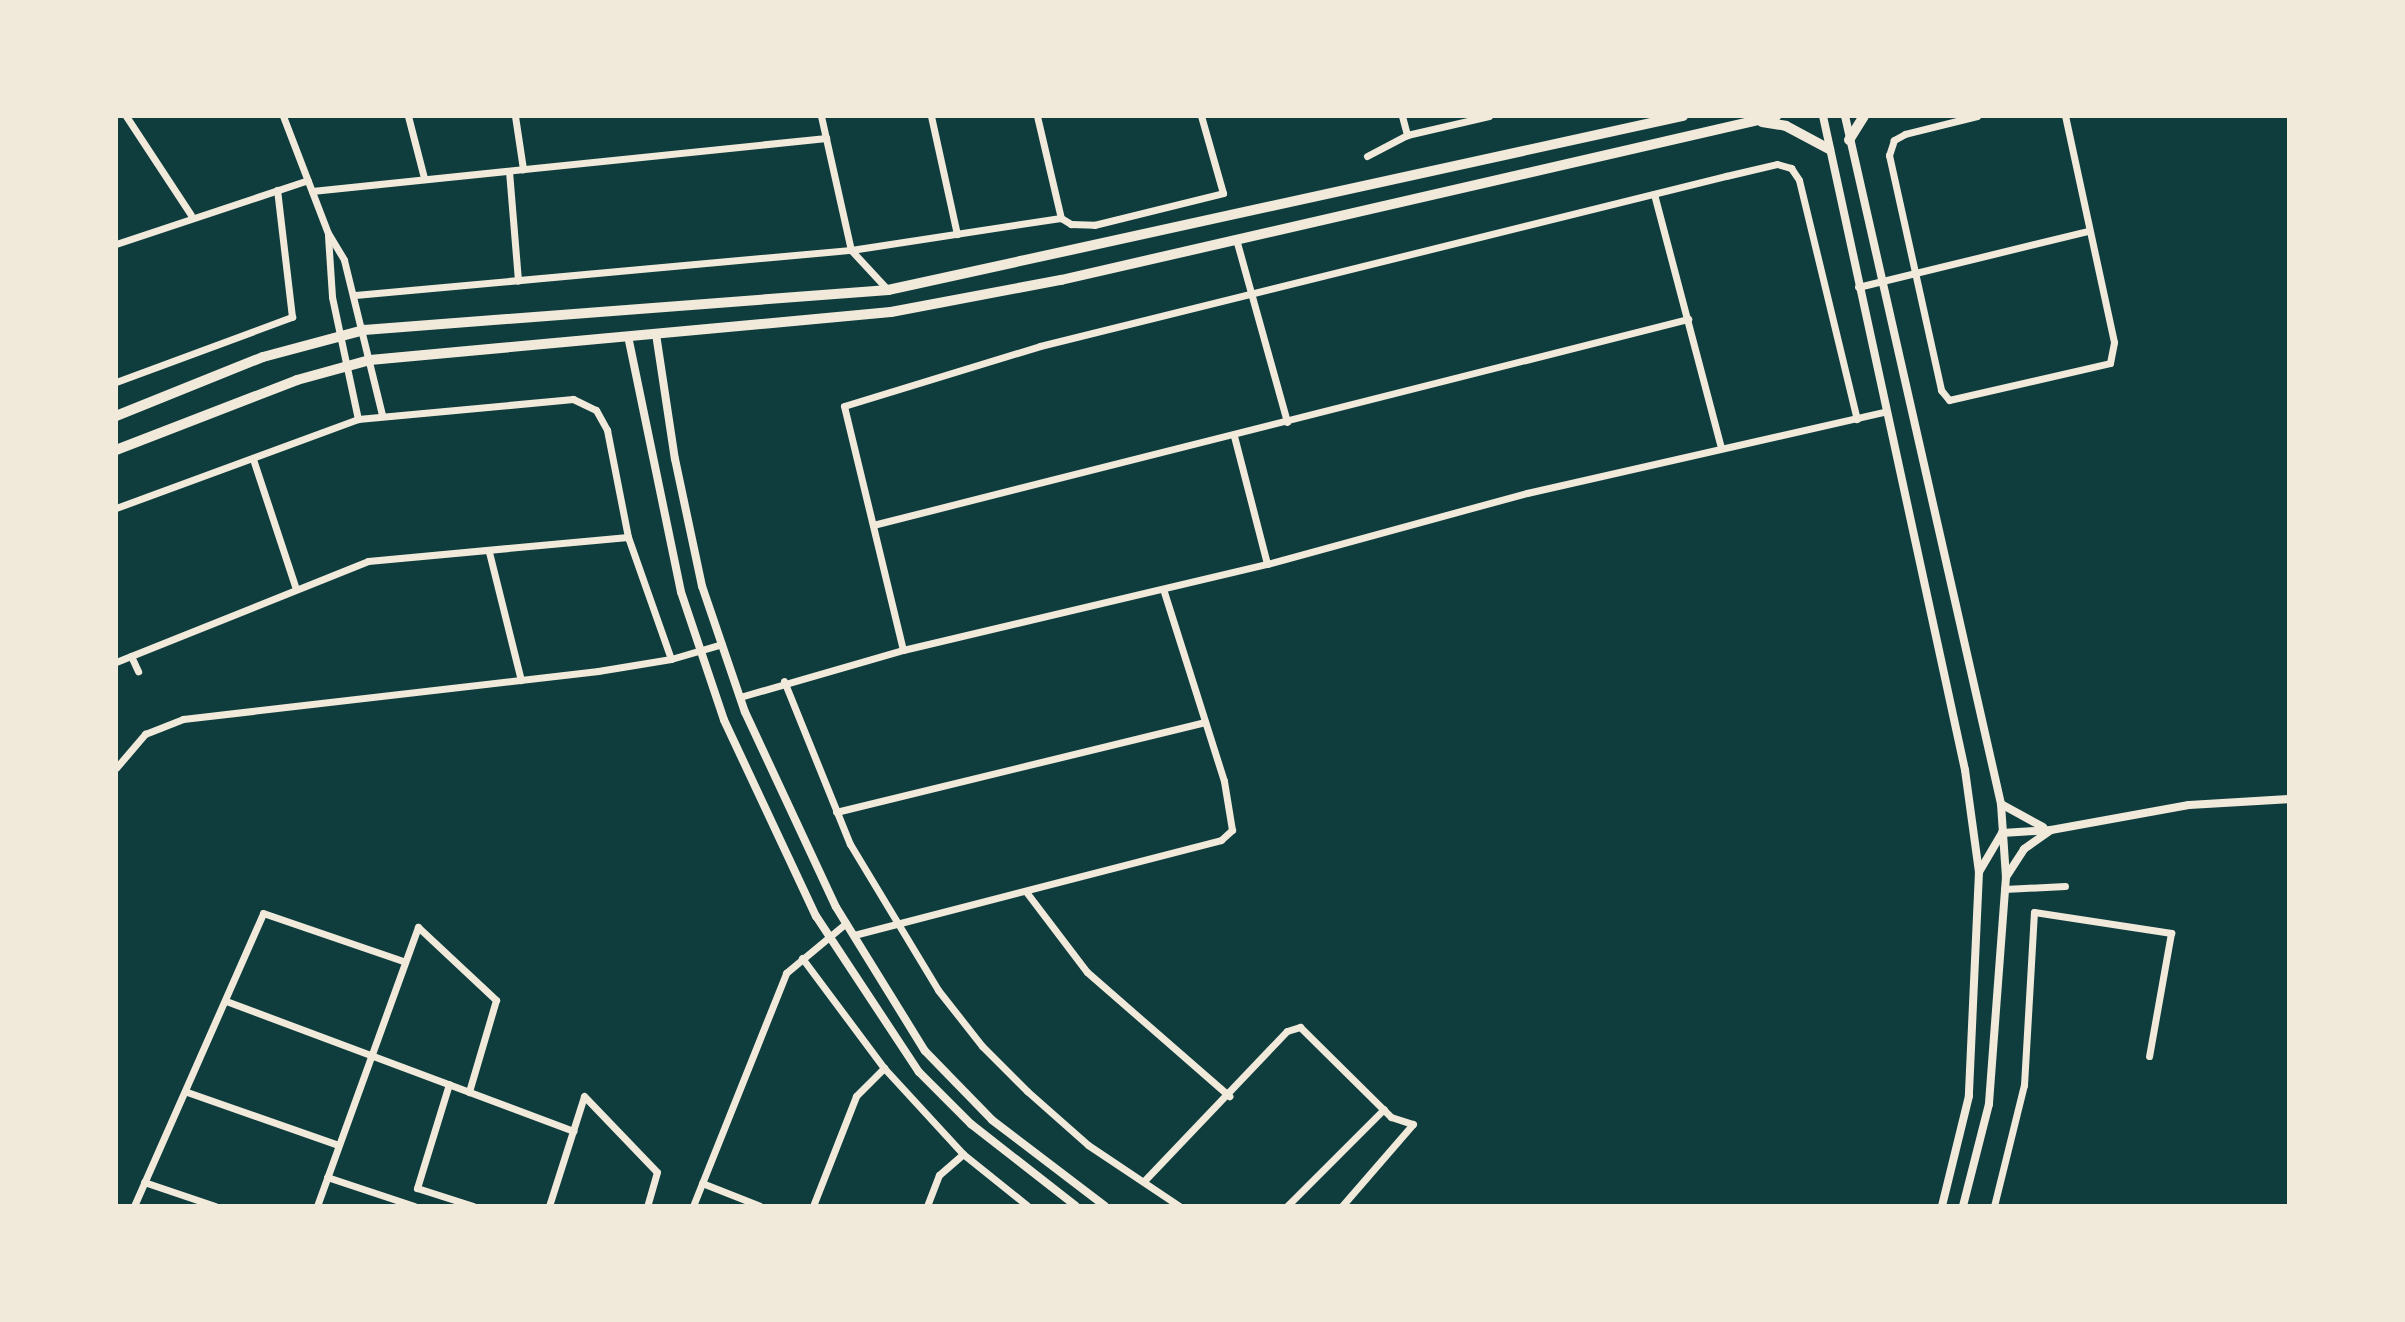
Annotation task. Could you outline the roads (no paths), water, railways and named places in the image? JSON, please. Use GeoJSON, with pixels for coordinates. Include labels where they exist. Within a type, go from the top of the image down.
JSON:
{"type":"FeatureCollection","features":[{"type":"Feature","properties":{"kind":"main road"},"geometry":{"type":"LineString","coordinates":[[116,416],[263,357],[364,330],[888,290],[1683,116]]}},
{"type":"Feature","properties":{"kind":"main road"},"geometry":{"type":"LineString","coordinates":[[116,450],[347,365],[370,360],[891,312],[1061,280],[1235,237],[1776,116]]}},
{"type":"Feature","properties":{"kind":"main road"},"geometry":{"type":"LineString","coordinates":[[1849,140],[1864,116]]}},
{"type":"Feature","properties":{"kind":"main road"},"geometry":{"type":"LineString","coordinates":[[1755,121],[1786,126],[1829,149]]}},
{"type":"Feature","properties":{"kind":"street"},"geometry":{"type":"LineString","coordinates":[[126,116],[191,215]]}},
{"type":"Feature","properties":{"kind":"street"},"geometry":{"type":"LineString","coordinates":[[283,116],[328,233],[344,260],[364,330],[382,415]]}},
{"type":"Feature","properties":{"kind":"street"},"geometry":{"type":"LineString","coordinates":[[408,116],[424,178]]}},
{"type":"Feature","properties":{"kind":"street"},"geometry":{"type":"LineString","coordinates":[[515,116],[523,169]]}},
{"type":"Feature","properties":{"kind":"street"},"geometry":{"type":"LineString","coordinates":[[821,116],[851,250],[888,290]]}},
{"type":"Feature","properties":{"kind":"street"},"geometry":{"type":"LineString","coordinates":[[931,116],[957,234]]}},
{"type":"Feature","properties":{"kind":"street"},"geometry":{"type":"LineString","coordinates":[[1037,116],[1061,218]]}},
{"type":"Feature","properties":{"kind":"street"},"geometry":{"type":"LineString","coordinates":[[355,295],[851,250],[1061,218],[1071,224],[1094,225],[1223,193],[1201,116]]}},
{"type":"Feature","properties":{"kind":"street"},"geometry":{"type":"LineString","coordinates":[[1402,116],[1407,135]]}},
{"type":"Feature","properties":{"kind":"street"},"geometry":{"type":"LineString","coordinates":[[1367,156],[1407,135],[1489,116]]}},
{"type":"Feature","properties":{"kind":"street"},"geometry":{"type":"LineString","coordinates":[[1823,116],[1883,412],[1965,770],[1979,872],[1969,1096],[1942,1206]]}},
{"type":"Feature","properties":{"kind":"street"},"geometry":{"type":"LineString","coordinates":[[1845,116],[2001,804],[2006,877],[1989,1104],[1963,1206]]}},
{"type":"Feature","properties":{"kind":"street"},"geometry":{"type":"LineString","coordinates":[[1977,116],[1894,140],[1889,155],[1918,273],[1941,390],[1949,400],[2110,363],[2114,342],[2087,231],[2065,116]]}},
{"type":"Feature","properties":{"kind":"street"},"geometry":{"type":"LineString","coordinates":[[312,191],[826,138]]}},
{"type":"Feature","properties":{"kind":"street"},"geometry":{"type":"LineString","coordinates":[[903,650],[844,406],[1040,346],[1777,164],[1791,168],[1799,180],[1857,419]]}},
{"type":"Feature","properties":{"kind":"street"},"geometry":{"type":"LineString","coordinates":[[509,171],[518,281]]}},
{"type":"Feature","properties":{"kind":"street"},"geometry":{"type":"LineString","coordinates":[[116,244],[191,215],[308,180]]}},
{"type":"Feature","properties":{"kind":"street"},"geometry":{"type":"LineString","coordinates":[[116,382],[292,317],[277,190]]}},
{"type":"Feature","properties":{"kind":"street"},"geometry":{"type":"LineString","coordinates":[[1654,194],[1721,448]]}},
{"type":"Feature","properties":{"kind":"street"},"geometry":{"type":"LineString","coordinates":[[1858,287],[2087,231]]}},
{"type":"Feature","properties":{"kind":"street"},"geometry":{"type":"LineString","coordinates":[[328,233],[340,336],[358,419]]}},
{"type":"Feature","properties":{"kind":"street"},"geometry":{"type":"LineString","coordinates":[[1235,237],[1287,422]]}},
{"type":"Feature","properties":{"kind":"street"},"geometry":{"type":"LineString","coordinates":[[873,525],[1688,319]]}},
{"type":"Feature","properties":{"kind":"street"},"geometry":{"type":"LineString","coordinates":[[656,334],[678,473],[702,586],[740,697],[846,923],[925,1051],[960,1089],[1105,1206]]}},
{"type":"Feature","properties":{"kind":"street"},"geometry":{"type":"LineString","coordinates":[[628,336],[681,592],[724,720],[827,934],[919,1072],[971,1124],[1076,1206]]}},
{"type":"Feature","properties":{"kind":"street"},"geometry":{"type":"LineString","coordinates":[[116,508],[358,419],[573,399],[596,410],[607,430],[628,537],[671,659]]}},
{"type":"Feature","properties":{"kind":"street"},"geometry":{"type":"LineString","coordinates":[[740,697],[784,681],[903,650],[1267,564],[1527,493],[1883,412]]}},
{"type":"Feature","properties":{"kind":"street"},"geometry":{"type":"LineString","coordinates":[[1234,436],[1267,564]]}},
{"type":"Feature","properties":{"kind":"street"},"geometry":{"type":"LineString","coordinates":[[253,459],[296,589]]}},
{"type":"Feature","properties":{"kind":"street"},"geometry":{"type":"LineString","coordinates":[[116,662],[368,561],[628,537]]}},
{"type":"Feature","properties":{"kind":"street"},"geometry":{"type":"LineString","coordinates":[[489,552],[521,680]]}},
{"type":"Feature","properties":{"kind":"street"},"geometry":{"type":"LineString","coordinates":[[854,935],[897,922],[1027,893],[1221,840],[1232,830],[1224,781],[1163,589]]}},
{"type":"Feature","properties":{"kind":"street"},"geometry":{"type":"LineString","coordinates":[[116,768],[145,734],[183,719],[521,680],[671,659],[722,644]]}},
{"type":"Feature","properties":{"kind":"street"},"geometry":{"type":"LineString","coordinates":[[131,656],[138,671]]}},
{"type":"Feature","properties":{"kind":"street"},"geometry":{"type":"LineString","coordinates":[[784,681],[836,812],[938,990],[982,1046],[1088,1145],[1179,1206]]}},
{"type":"Feature","properties":{"kind":"street"},"geometry":{"type":"LineString","coordinates":[[836,812],[1205,722]]}},
{"type":"Feature","properties":{"kind":"street"},"geometry":{"type":"LineString","coordinates":[[2002,833],[2051,830],[2189,805],[2289,799]]}},
{"type":"Feature","properties":{"kind":"street"},"geometry":{"type":"LineString","coordinates":[[2001,804],[2023,820],[2051,830]]}},
{"type":"Feature","properties":{"kind":"street"},"geometry":{"type":"LineString","coordinates":[[2006,877],[2024,849],[2051,830]]}},
{"type":"Feature","properties":{"kind":"street"},"geometry":{"type":"LineString","coordinates":[[1979,872],[2002,833]]}},
{"type":"Feature","properties":{"kind":"street"},"geometry":{"type":"LineString","coordinates":[[2004,889],[2065,886]]}},
{"type":"Feature","properties":{"kind":"street"},"geometry":{"type":"LineString","coordinates":[[1027,893],[1087,972],[1229,1096]]}},
{"type":"Feature","properties":{"kind":"street"},"geometry":{"type":"LineString","coordinates":[[1994,1206],[2024,1085],[2034,912],[2171,933],[2149,1056]]}},
{"type":"Feature","properties":{"kind":"street"},"geometry":{"type":"LineString","coordinates":[[134,1206],[187,1092],[263,913],[403,961]]}},
{"type":"Feature","properties":{"kind":"street"},"geometry":{"type":"LineString","coordinates":[[693,1206],[786,973],[827,934],[846,923]]}},
{"type":"Feature","properties":{"kind":"street"},"geometry":{"type":"LineString","coordinates":[[317,1206],[374,1056],[414,932],[423,928],[496,1000],[469,1092]]}},
{"type":"Feature","properties":{"kind":"street"},"geometry":{"type":"LineString","coordinates":[[802,958],[884,1068],[963,1154],[1028,1206]]}},
{"type":"Feature","properties":{"kind":"street"},"geometry":{"type":"LineString","coordinates":[[226,1001],[573,1131]]}},
{"type":"Feature","properties":{"kind":"street"},"geometry":{"type":"LineString","coordinates":[[1144,1181],[1229,1096],[1287,1031],[1300,1027],[1384,1109],[1413,1124],[1342,1206]]}},
{"type":"Feature","properties":{"kind":"street"},"geometry":{"type":"LineString","coordinates":[[813,1206],[856,1096],[884,1068]]}},
{"type":"Feature","properties":{"kind":"street"},"geometry":{"type":"LineString","coordinates":[[449,1084],[417,1188],[473,1206]]}},
{"type":"Feature","properties":{"kind":"street"},"geometry":{"type":"LineString","coordinates":[[187,1092],[338,1145]]}},
{"type":"Feature","properties":{"kind":"street"},"geometry":{"type":"LineString","coordinates":[[549,1206],[584,1096],[657,1172],[647,1206]]}},
{"type":"Feature","properties":{"kind":"street"},"geometry":{"type":"LineString","coordinates":[[1287,1206],[1384,1109]]}},
{"type":"Feature","properties":{"kind":"street"},"geometry":{"type":"LineString","coordinates":[[927,1206],[939,1175],[963,1154]]}},
{"type":"Feature","properties":{"kind":"street"},"geometry":{"type":"LineString","coordinates":[[327,1177],[414,1206]]}},
{"type":"Feature","properties":{"kind":"street"},"geometry":{"type":"LineString","coordinates":[[144,1182],[215,1206]]}},
{"type":"Feature","properties":{"kind":"street"},"geometry":{"type":"LineString","coordinates":[[702,1183],[760,1206]]}}]}
